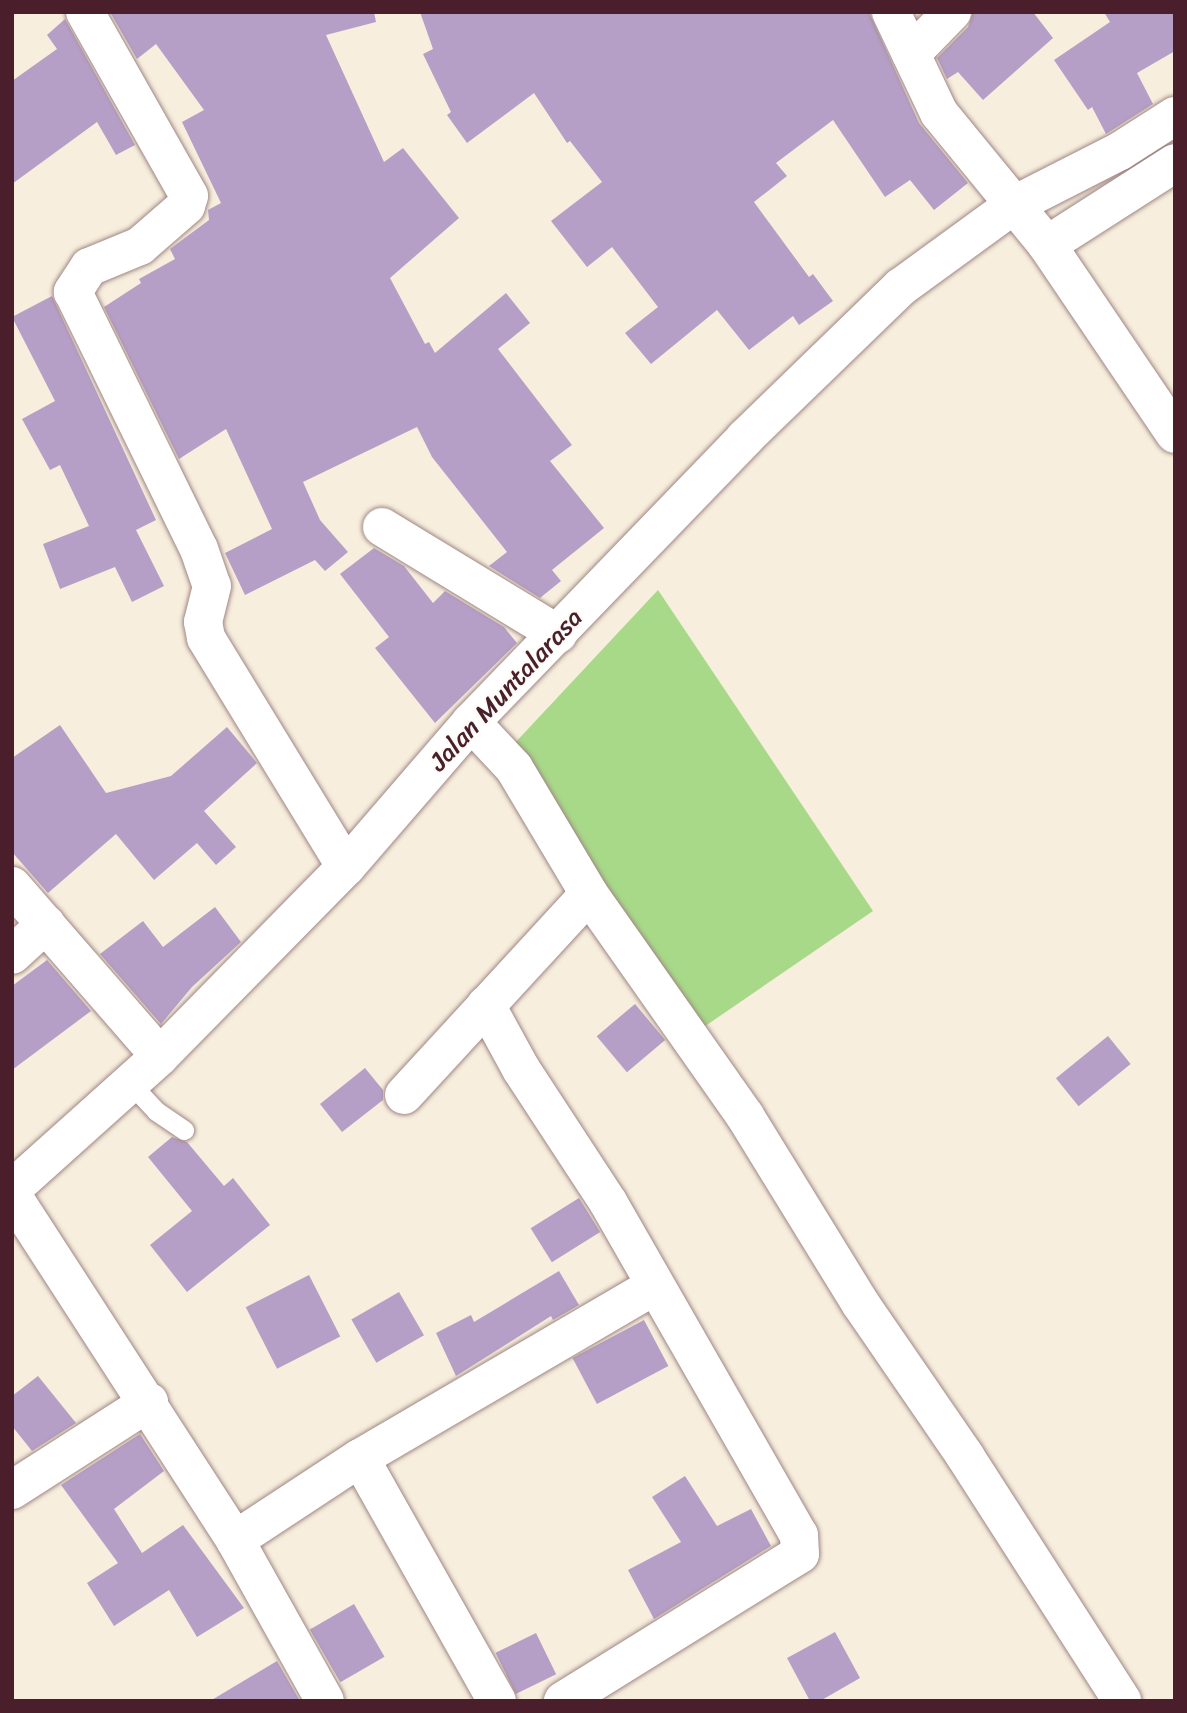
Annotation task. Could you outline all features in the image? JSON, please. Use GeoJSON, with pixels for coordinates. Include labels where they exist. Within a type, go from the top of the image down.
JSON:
{"type":"FeatureCollection","features":[{"type":"Feature","properties":{"kind":"street"},"geometry":{"type":"LineString","coordinates":[[85,12],[189,196],[186,206],[140,246],[89,267],[73,292],[199,549],[212,586],[202,630],[346,867]]}},
{"type":"Feature","properties":{"kind":"street"},"geometry":{"type":"LineString","coordinates":[[891,12],[939,113],[1028,225],[1175,434]]}},
{"type":"Feature","properties":{"kind":"street"},"geometry":{"type":"LineString","coordinates":[[911,54],[952,12]]}},
{"type":"Feature","properties":{"kind":"street"},"geometry":{"type":"LineString","coordinates":[[1028,225],[1120,151],[1175,116]]}},
{"type":"Feature","properties":{"kind":"street"},"geometry":{"type":"LineString","coordinates":[[1028,225],[1175,163]]}},
{"type":"Feature","properties":{"kind":"street","name":"Jalan Muntalarasa"},"geometry":{"type":"LineString","coordinates":[[20,1204],[160,1056],[346,867],[484,735],[558,634],[745,438],[901,287],[1028,225]]}},
{"type":"Feature","properties":{"kind":"street"},"geometry":{"type":"LineString","coordinates":[[382,527],[558,634]]}},
{"type":"Feature","properties":{"kind":"street"},"geometry":{"type":"LineString","coordinates":[[484,735],[589,894],[745,1116],[860,1303],[965,1456],[1122,1701]]}},
{"type":"Feature","properties":{"kind":"street"},"geometry":{"type":"LineString","coordinates":[[12,886],[160,1056]]}},
{"type":"Feature","properties":{"kind":"street"},"geometry":{"type":"LineString","coordinates":[[404,1095],[589,894]]}},
{"type":"Feature","properties":{"kind":"street"},"geometry":{"type":"LineString","coordinates":[[12,955],[46,924]]}},
{"type":"Feature","properties":{"kind":"street"},"geometry":{"type":"LineString","coordinates":[[486,1005],[799,1535],[800,1554],[563,1701]]}},
{"type":"Feature","properties":{"kind":"street"},"geometry":{"type":"LineString","coordinates":[[20,1204],[235,1540],[325,1701]]}},
{"type":"Feature","properties":{"kind":"street"},"geometry":{"type":"LineString","coordinates":[[235,1540],[360,1458],[654,1286]]}},
{"type":"Feature","properties":{"kind":"street"},"geometry":{"type":"LineString","coordinates":[[12,1490],[149,1402]]}},
{"type":"Feature","properties":{"kind":"street"},"geometry":{"type":"LineString","coordinates":[[360,1458],[497,1701]]}},
{"type":"Feature","properties":{"kind":"lane"},"geometry":{"type":"LineString","coordinates":[[133,1086],[156,1111],[184,1130]]}},
{"type":"Feature","properties":{"kind":"green space"},"geometry":{"type":"Polygon","coordinates":[[[658,590],[873,911],[698,1031],[513,745],[658,590]]]}},
{"type":"Feature","properties":{"kind":"building"},"geometry":{"type":"Polygon","coordinates":[[[110,12],[374,12],[376,22],[326,35],[384,162],[403,148],[459,218],[390,278],[425,344],[429,342],[435,353],[506,293],[530,323],[498,349],[572,445],[550,461],[604,528],[552,570],[561,581],[540,598],[489,566],[507,552],[432,457],[417,427],[303,482],[320,520],[348,552],[325,571],[315,560],[245,595],[225,553],[272,529],[226,429],[179,459],[104,307],[141,283],[139,279],[175,259],[170,249],[209,220],[208,210],[221,203],[182,122],[204,110],[156,44],[137,59],[110,12]]]}},
{"type":"Feature","properties":{"kind":"building"},"geometry":{"type":"Polygon","coordinates":[[[420,12],[869,12],[919,123],[968,183],[934,210],[910,180],[885,197],[833,120],[776,163],[787,176],[754,202],[809,277],[813,274],[833,301],[799,325],[793,316],[749,350],[717,310],[651,364],[625,333],[658,307],[612,247],[587,267],[551,221],[602,182],[570,141],[567,143],[534,93],[467,143],[447,115],[451,112],[423,54],[433,49],[420,12]]]}},
{"type":"Feature","properties":{"kind":"building"},"geometry":{"type":"Polygon","coordinates":[[[973,12],[1033,12],[1053,38],[983,100],[958,72],[947,79],[937,58],[968,27],[973,12]]]}},
{"type":"Feature","properties":{"kind":"building"},"geometry":{"type":"Polygon","coordinates":[[[1104,12],[1175,12],[1175,51],[1137,73],[1153,104],[1106,134],[1092,107],[1088,110],[1054,60],[1110,22],[1104,12]]]}},
{"type":"Feature","properties":{"kind":"building"},"geometry":{"type":"Polygon","coordinates":[[[65,19],[135,145],[116,155],[97,122],[12,184],[12,81],[57,49],[47,35],[65,19]]]}},
{"type":"Feature","properties":{"kind":"building"},"geometry":{"type":"Polygon","coordinates":[[[52,296],[156,520],[136,530],[164,586],[132,602],[115,567],[60,589],[43,544],[89,526],[60,465],[50,470],[22,419],[55,401],[12,317],[52,296]]]}},
{"type":"Feature","properties":{"kind":"building"},"geometry":{"type":"Polygon","coordinates":[[[374,548],[404,566],[433,603],[445,591],[504,627],[517,643],[435,723],[375,648],[389,637],[340,574],[374,548]]]}},
{"type":"Feature","properties":{"kind":"building"},"geometry":{"type":"Polygon","coordinates":[[[60,725],[106,793],[171,776],[227,727],[257,763],[204,811],[236,847],[216,865],[197,843],[154,880],[116,834],[48,893],[12,852],[12,758],[60,725]]]}},
{"type":"Feature","properties":{"kind":"building"},"geometry":{"type":"Polygon","coordinates":[[[215,907],[241,942],[192,987],[161,1024],[100,954],[143,921],[163,947],[215,907]]]}},
{"type":"Feature","properties":{"kind":"building"},"geometry":{"type":"Polygon","coordinates":[[[47,960],[91,1011],[12,1070],[12,986],[47,960]]]}},
{"type":"Feature","properties":{"kind":"building"},"geometry":{"type":"Polygon","coordinates":[[[635,1004],[665,1040],[627,1072],[597,1036],[635,1004]]]}},
{"type":"Feature","properties":{"kind":"building"},"geometry":{"type":"Polygon","coordinates":[[[1108,1036],[1131,1064],[1079,1106],[1056,1078],[1108,1036]]]}},
{"type":"Feature","properties":{"kind":"building"},"geometry":{"type":"Polygon","coordinates":[[[365,1068],[383,1090],[383,1100],[342,1132],[320,1104],[365,1068]]]}},
{"type":"Feature","properties":{"kind":"building"},"geometry":{"type":"Polygon","coordinates":[[[172,1137],[187,1142],[224,1186],[233,1178],[270,1225],[187,1292],[150,1245],[192,1211],[148,1157],[172,1137]]]}},
{"type":"Feature","properties":{"kind":"building"},"geometry":{"type":"Polygon","coordinates":[[[579,1198],[600,1232],[552,1262],[531,1228],[579,1198]]]}},
{"type":"Feature","properties":{"kind":"building"},"geometry":{"type":"Polygon","coordinates":[[[559,1271],[579,1305],[553,1320],[551,1316],[456,1376],[436,1333],[471,1315],[474,1322],[559,1271]]]}},
{"type":"Feature","properties":{"kind":"building"},"geometry":{"type":"Polygon","coordinates":[[[309,1275],[340,1336],[277,1369],[246,1307],[309,1275]]]}},
{"type":"Feature","properties":{"kind":"building"},"geometry":{"type":"Polygon","coordinates":[[[399,1292],[424,1335],[376,1363],[351,1320],[399,1292]]]}},
{"type":"Feature","properties":{"kind":"building"},"geometry":{"type":"Polygon","coordinates":[[[644,1320],[668,1366],[597,1404],[572,1358],[644,1320]]]}},
{"type":"Feature","properties":{"kind":"building"},"geometry":{"type":"Polygon","coordinates":[[[38,1376],[76,1423],[32,1451],[12,1426],[12,1396],[38,1376]]]}},
{"type":"Feature","properties":{"kind":"building"},"geometry":{"type":"Polygon","coordinates":[[[140,1434],[164,1471],[114,1509],[142,1553],[183,1525],[244,1608],[197,1637],[169,1590],[114,1626],[87,1583],[118,1563],[61,1485],[140,1434]]]}},
{"type":"Feature","properties":{"kind":"building"},"geometry":{"type":"Polygon","coordinates":[[[685,1476],[717,1526],[751,1509],[771,1546],[654,1619],[628,1570],[681,1542],[652,1497],[685,1476]]]}},
{"type":"Feature","properties":{"kind":"building"},"geometry":{"type":"Polygon","coordinates":[[[354,1604],[384,1657],[340,1682],[310,1630],[354,1604]]]}},
{"type":"Feature","properties":{"kind":"building"},"geometry":{"type":"Polygon","coordinates":[[[835,1632],[860,1678],[820,1701],[810,1701],[787,1658],[835,1632]]]}},
{"type":"Feature","properties":{"kind":"building"},"geometry":{"type":"Polygon","coordinates":[[[536,1633],[556,1674],[516,1694],[496,1653],[536,1633]]]}},
{"type":"Feature","properties":{"kind":"building"},"geometry":{"type":"Polygon","coordinates":[[[277,1661],[300,1701],[210,1701],[277,1661]]]}}]}
